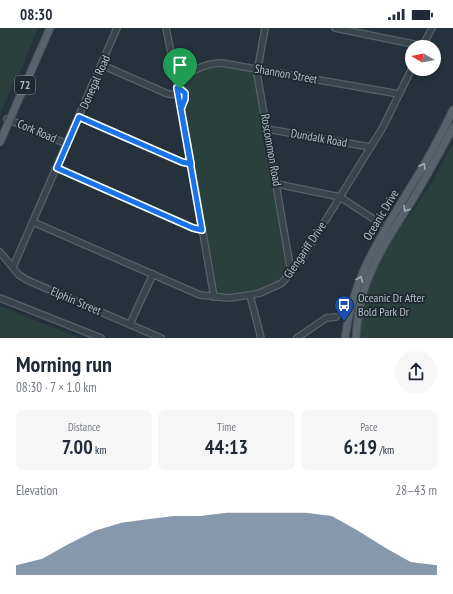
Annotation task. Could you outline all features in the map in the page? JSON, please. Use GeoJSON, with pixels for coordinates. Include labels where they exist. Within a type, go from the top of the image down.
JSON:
{"type":"FeatureCollection","features":[{"type":"Feature","properties":{"kind":"main road","name":"72"},"geometry":{"type":"LineString","coordinates":[[0,142],[46,28]]}},
{"type":"Feature","properties":{"kind":"main road","name":"72"},"geometry":{"type":"LineString","coordinates":[[0,134],[9,119],[50,28]]}},
{"type":"Feature","properties":{"kind":"main road","name":"Oceanic Drive"},"geometry":{"type":"LineString","coordinates":[[345,338],[357,286],[366,263],[431,152],[453,110]]}},
{"type":"Feature","properties":{"kind":"main road","name":"Oceanic Drive"},"geometry":{"type":"LineString","coordinates":[[356,338],[358,316],[365,288],[373,267],[393,231],[429,173],[453,127]]}},
{"type":"Feature","properties":{"kind":"street","name":"Donegal Road"},"geometry":{"type":"LineString","coordinates":[[13,267],[118,28]]}},
{"type":"Feature","properties":{"kind":"street"},"geometry":{"type":"LineString","coordinates":[[166,28],[214,297]]}},
{"type":"Feature","properties":{"kind":"street","name":"Roscommon Road"},"geometry":{"type":"LineString","coordinates":[[265,28],[257,70],[291,272]]}},
{"type":"Feature","properties":{"kind":"street"},"geometry":{"type":"LineString","coordinates":[[336,28],[405,42]]}},
{"type":"Feature","properties":{"kind":"street"},"geometry":{"type":"LineString","coordinates":[[426,40],[432,28]]}},
{"type":"Feature","properties":{"kind":"street","name":"Shannon Street"},"geometry":{"type":"LineString","coordinates":[[176,78],[181,77],[197,68],[222,62],[257,70],[399,94]]}},
{"type":"Feature","properties":{"kind":"street"},"geometry":{"type":"LineString","coordinates":[[102,65],[168,94],[178,95]]}},
{"type":"Feature","properties":{"kind":"street","name":"Glengariff Drive"},"geometry":{"type":"LineString","coordinates":[[33,222],[200,295],[229,298],[260,293],[282,283],[303,257],[383,127],[408,76]]}},
{"type":"Feature","properties":{"kind":"street"},"geometry":{"type":"LineString","coordinates":[[177,88],[183,90],[185,93],[185,99],[181,109]]}},
{"type":"Feature","properties":{"kind":"street"},"geometry":{"type":"LineString","coordinates":[[79,117],[182,162],[191,164]]}},
{"type":"Feature","properties":{"kind":"street","name":"Cork Road"},"geometry":{"type":"LineString","coordinates":[[9,119],[67,144]]}},
{"type":"Feature","properties":{"kind":"street","name":"Dundalk Road"},"geometry":{"type":"LineString","coordinates":[[267,129],[370,147]]}},
{"type":"Feature","properties":{"kind":"street"},"geometry":{"type":"LineString","coordinates":[[57,168],[193,228],[202,230]]}},
{"type":"Feature","properties":{"kind":"street"},"geometry":{"type":"LineString","coordinates":[[277,184],[340,197],[393,231]]}},
{"type":"Feature","properties":{"kind":"street","name":"Elphin Street"},"geometry":{"type":"LineString","coordinates":[[0,252],[19,275],[28,280],[161,338]]}},
{"type":"Feature","properties":{"kind":"street"},"geometry":{"type":"LineString","coordinates":[[130,324],[153,274]]}},
{"type":"Feature","properties":{"kind":"street"},"geometry":{"type":"LineString","coordinates":[[250,295],[260,338]]}},
{"type":"Feature","properties":{"kind":"street"},"geometry":{"type":"LineString","coordinates":[[0,298],[101,338]]}},
{"type":"Feature","properties":{"kind":"street"},"geometry":{"type":"LineString","coordinates":[[297,338],[326,318],[336,317]]}},
{"type":"Feature","properties":{"kind":"green space"},"geometry":{"type":"Polygon","coordinates":[[[0,28],[38,28],[20,72],[15,79],[0,114],[0,28]]]}},
{"type":"Feature","properties":{"kind":"green space"},"geometry":{"type":"Polygon","coordinates":[[[217,64],[254,71],[289,270],[285,276],[272,286],[238,296],[216,294],[179,83],[190,73],[217,64]]]}},
{"type":"Feature","properties":{"kind":"green space"},"geometry":{"type":"Polygon","coordinates":[[[453,143],[453,338],[358,338],[363,303],[375,268],[400,222],[404,224],[431,184],[453,143]]]}},
{"type":"Feature","properties":{"kind":"green space"},"geometry":{"type":"Polygon","coordinates":[[[0,306],[79,338],[0,338],[0,306]]]}},
{"type":"Feature","properties":{"kind":"place","name":"Oceanic Dr After Bold Park Dr"},"geometry":{"type":"Point","coordinates":[344,322]}},
{"type":"Feature","properties":{"kind":"route"},"geometry":{"type":"LineString","coordinates":[[180,89],[177,88],[191,164],[202,230],[193,228],[57,168],[79,117],[182,162],[191,164],[181,109],[185,99],[185,93],[180,89]]}}]}
